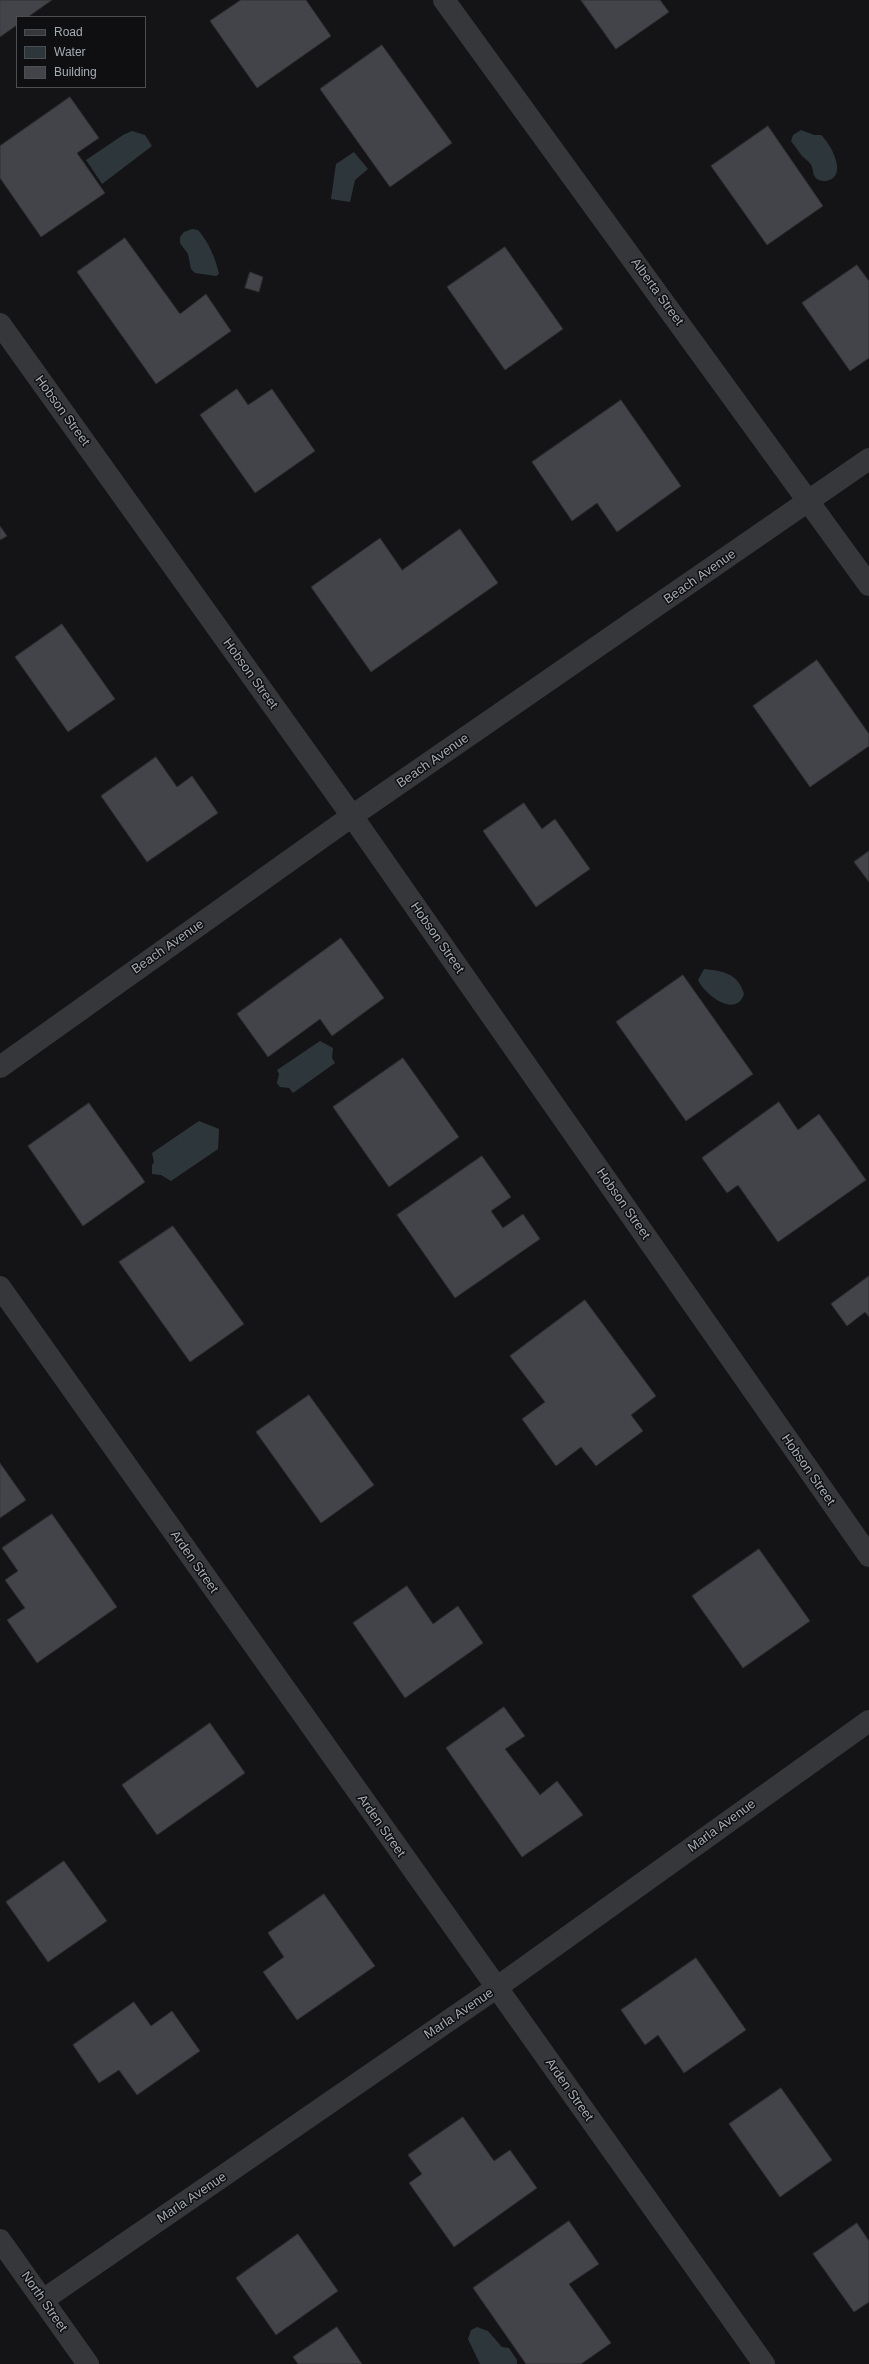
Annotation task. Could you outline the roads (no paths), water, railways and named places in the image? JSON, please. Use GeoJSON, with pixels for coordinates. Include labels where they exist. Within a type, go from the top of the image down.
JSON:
{"type":"FeatureCollection","features":[{"type":"Feature","properties":{"kind":"street","name":"Alberta Street"},"geometry":{"type":"LineString","coordinates":[[444,0],[869,585]]}},
{"type":"Feature","properties":{"kind":"street","name":"Hobson Street"},"geometry":{"type":"LineString","coordinates":[[0,324],[352,816],[869,1556]]}},
{"type":"Feature","properties":{"kind":"street","name":"Beach Avenue"},"geometry":{"type":"LineString","coordinates":[[0,1067],[352,816],[810,502],[869,459]]}},
{"type":"Feature","properties":{"kind":"street","name":"Arden Street"},"geometry":{"type":"LineString","coordinates":[[0,1287],[764,2364]]}},
{"type":"Feature","properties":{"kind":"street","name":"Marla Avenue"},"geometry":{"type":"LineString","coordinates":[[43,2300],[496,1988],[869,1720]]}},
{"type":"Feature","properties":{"kind":"street","name":"North Street"},"geometry":{"type":"LineString","coordinates":[[0,2240],[88,2364]]}},
{"type":"Feature","properties":{"kind":"water"},"geometry":{"type":"Polygon","coordinates":[[[801,130],[814,135],[821,135],[829,145],[836,160],[837,167],[833,178],[826,181],[821,181],[814,176],[812,167],[791,141],[793,135],[801,130]]]}},
{"type":"Feature","properties":{"kind":"water"},"geometry":{"type":"Polygon","coordinates":[[[132,131],[145,135],[152,146],[102,184],[86,160],[123,135],[132,131]]]}},
{"type":"Feature","properties":{"kind":"water"},"geometry":{"type":"Polygon","coordinates":[[[354,152],[368,169],[355,180],[350,202],[331,199],[336,164],[354,152]]]}},
{"type":"Feature","properties":{"kind":"water"},"geometry":{"type":"Polygon","coordinates":[[[192,229],[198,230],[202,234],[214,256],[219,274],[216,276],[195,273],[191,269],[188,254],[180,243],[180,237],[184,232],[192,229]]]}},
{"type":"Feature","properties":{"kind":"water"},"geometry":{"type":"Polygon","coordinates":[[[704,969],[723,972],[734,977],[744,994],[740,1001],[734,1004],[720,1002],[707,992],[698,980],[704,969]]]}},
{"type":"Feature","properties":{"kind":"water"},"geometry":{"type":"Polygon","coordinates":[[[320,1041],[333,1048],[332,1058],[335,1063],[293,1093],[289,1088],[280,1087],[277,1083],[279,1074],[277,1070],[320,1041]]]}},
{"type":"Feature","properties":{"kind":"water"},"geometry":{"type":"Polygon","coordinates":[[[199,1121],[219,1129],[218,1149],[171,1181],[161,1175],[152,1174],[152,1165],[154,1162],[152,1153],[199,1121]]]}},
{"type":"Feature","properties":{"kind":"water"},"geometry":{"type":"Polygon","coordinates":[[[477,2327],[488,2331],[502,2347],[509,2348],[517,2360],[517,2364],[480,2364],[468,2339],[471,2330],[477,2327]]]}}]}
